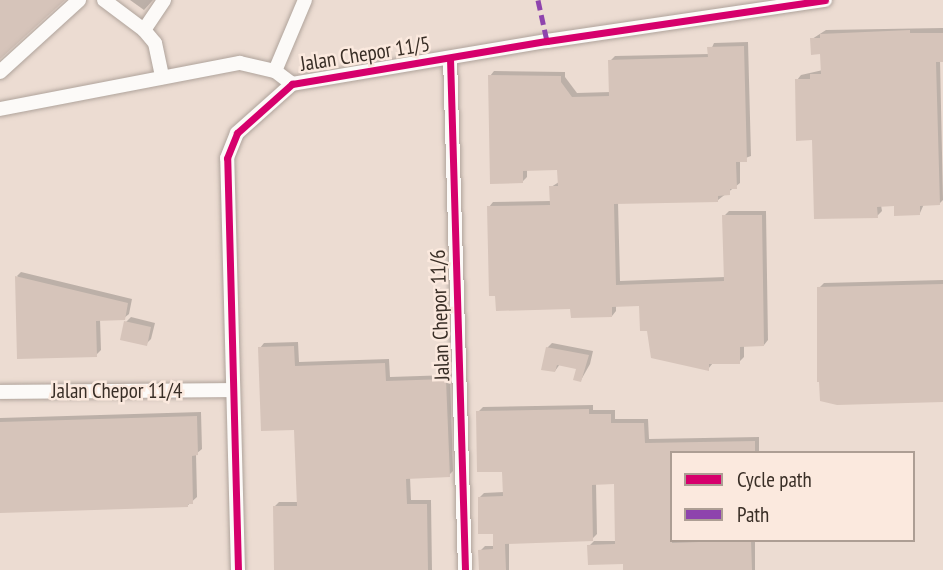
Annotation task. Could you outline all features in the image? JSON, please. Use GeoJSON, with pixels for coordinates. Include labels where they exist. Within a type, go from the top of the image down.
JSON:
{"type":"FeatureCollection","features":[{"type":"Feature","properties":{"kind":"street"},"geometry":{"type":"LineString","coordinates":[[0,72],[79,0]]}},
{"type":"Feature","properties":{"kind":"street"},"geometry":{"type":"LineString","coordinates":[[104,0],[144,30],[155,43],[162,77]]}},
{"type":"Feature","properties":{"kind":"street"},"geometry":{"type":"LineString","coordinates":[[144,30],[164,0]]}},
{"type":"Feature","properties":{"kind":"street"},"geometry":{"type":"LineString","coordinates":[[275,71],[305,0]]}},
{"type":"Feature","properties":{"kind":"street","name":"Jalan Chepor 11/5"},"geometry":{"type":"LineString","coordinates":[[238,570],[227,158],[237,133],[292,83],[825,0]]}},
{"type":"Feature","properties":{"kind":"street","name":"Jalan Chepor 11/6"},"geometry":{"type":"LineString","coordinates":[[450,58],[465,570]]}},
{"type":"Feature","properties":{"kind":"street"},"geometry":{"type":"LineString","coordinates":[[0,108],[240,64],[275,71],[292,83]]}},
{"type":"Feature","properties":{"kind":"street","name":"Jalan Chepor 11/4"},"geometry":{"type":"LineString","coordinates":[[0,392],[233,390]]}},
{"type":"Feature","properties":{"kind":"building"},"geometry":{"type":"Polygon","coordinates":[[[0,0],[65,0],[0,59],[0,0]]]}},
{"type":"Feature","properties":{"kind":"building"},"geometry":{"type":"Polygon","coordinates":[[[910,30],[910,33],[943,33],[943,62],[936,62],[940,205],[920,206],[920,215],[894,216],[894,206],[877,207],[878,218],[814,219],[812,140],[796,141],[795,79],[810,79],[810,74],[821,74],[820,54],[811,55],[810,38],[820,38],[820,34],[910,30]]]}},
{"type":"Feature","properties":{"kind":"building"},"geometry":{"type":"Polygon","coordinates":[[[744,46],[747,162],[736,162],[737,189],[730,189],[730,195],[718,196],[718,202],[614,204],[616,285],[724,281],[722,215],[762,215],[764,346],[740,347],[740,364],[709,364],[709,371],[651,358],[647,331],[640,331],[639,306],[612,307],[612,317],[571,318],[570,309],[496,311],[495,296],[489,296],[487,206],[550,205],[549,186],[558,186],[557,170],[523,171],[523,183],[490,184],[488,75],[561,76],[561,82],[572,97],[609,96],[608,60],[708,57],[707,47],[744,46]]]}},
{"type":"Feature","properties":{"kind":"building"},"geometry":{"type":"Polygon","coordinates":[[[15,276],[128,303],[125,320],[96,321],[97,357],[17,359],[15,276]]]}},
{"type":"Feature","properties":{"kind":"building"},"geometry":{"type":"Polygon","coordinates":[[[943,284],[943,402],[837,405],[820,401],[817,382],[817,287],[943,284]]]}},
{"type":"Feature","properties":{"kind":"building"},"geometry":{"type":"Polygon","coordinates":[[[124,321],[151,327],[147,346],[120,340],[124,321]]]}},
{"type":"Feature","properties":{"kind":"building"},"geometry":{"type":"Polygon","coordinates":[[[294,346],[295,366],[385,363],[386,381],[446,379],[450,477],[406,479],[407,504],[427,504],[428,570],[274,570],[273,506],[297,506],[294,430],[261,431],[258,347],[294,346]]]}},
{"type":"Feature","properties":{"kind":"building"},"geometry":{"type":"Polygon","coordinates":[[[546,347],[589,355],[581,382],[573,380],[576,369],[557,365],[555,372],[541,370],[546,347]]]}},
{"type":"Feature","properties":{"kind":"building"},"geometry":{"type":"Polygon","coordinates":[[[589,409],[589,414],[611,414],[611,423],[644,423],[645,443],[755,441],[755,451],[670,451],[670,542],[751,542],[752,570],[623,570],[623,564],[588,565],[587,545],[615,544],[614,484],[592,485],[593,541],[505,544],[506,570],[479,570],[478,550],[493,549],[493,534],[478,534],[478,497],[503,496],[502,472],[477,472],[476,411],[589,409]]]}},
{"type":"Feature","properties":{"kind":"building"},"geometry":{"type":"Polygon","coordinates":[[[197,416],[198,455],[192,456],[193,504],[188,504],[188,507],[0,513],[0,422],[197,416]]]}},
{"type":"Feature","properties":{"kind":"marked path"},"geometry":{"type":"LineString","coordinates":[[538,0],[547,41]]}},
{"type":"Feature","properties":{"kind":"cycle path"},"geometry":{"type":"LineString","coordinates":[[238,570],[227,158],[237,133],[292,84],[547,41],[825,0]]}},
{"type":"Feature","properties":{"kind":"cycle path"},"geometry":{"type":"LineString","coordinates":[[450,58],[465,570]]}}]}
